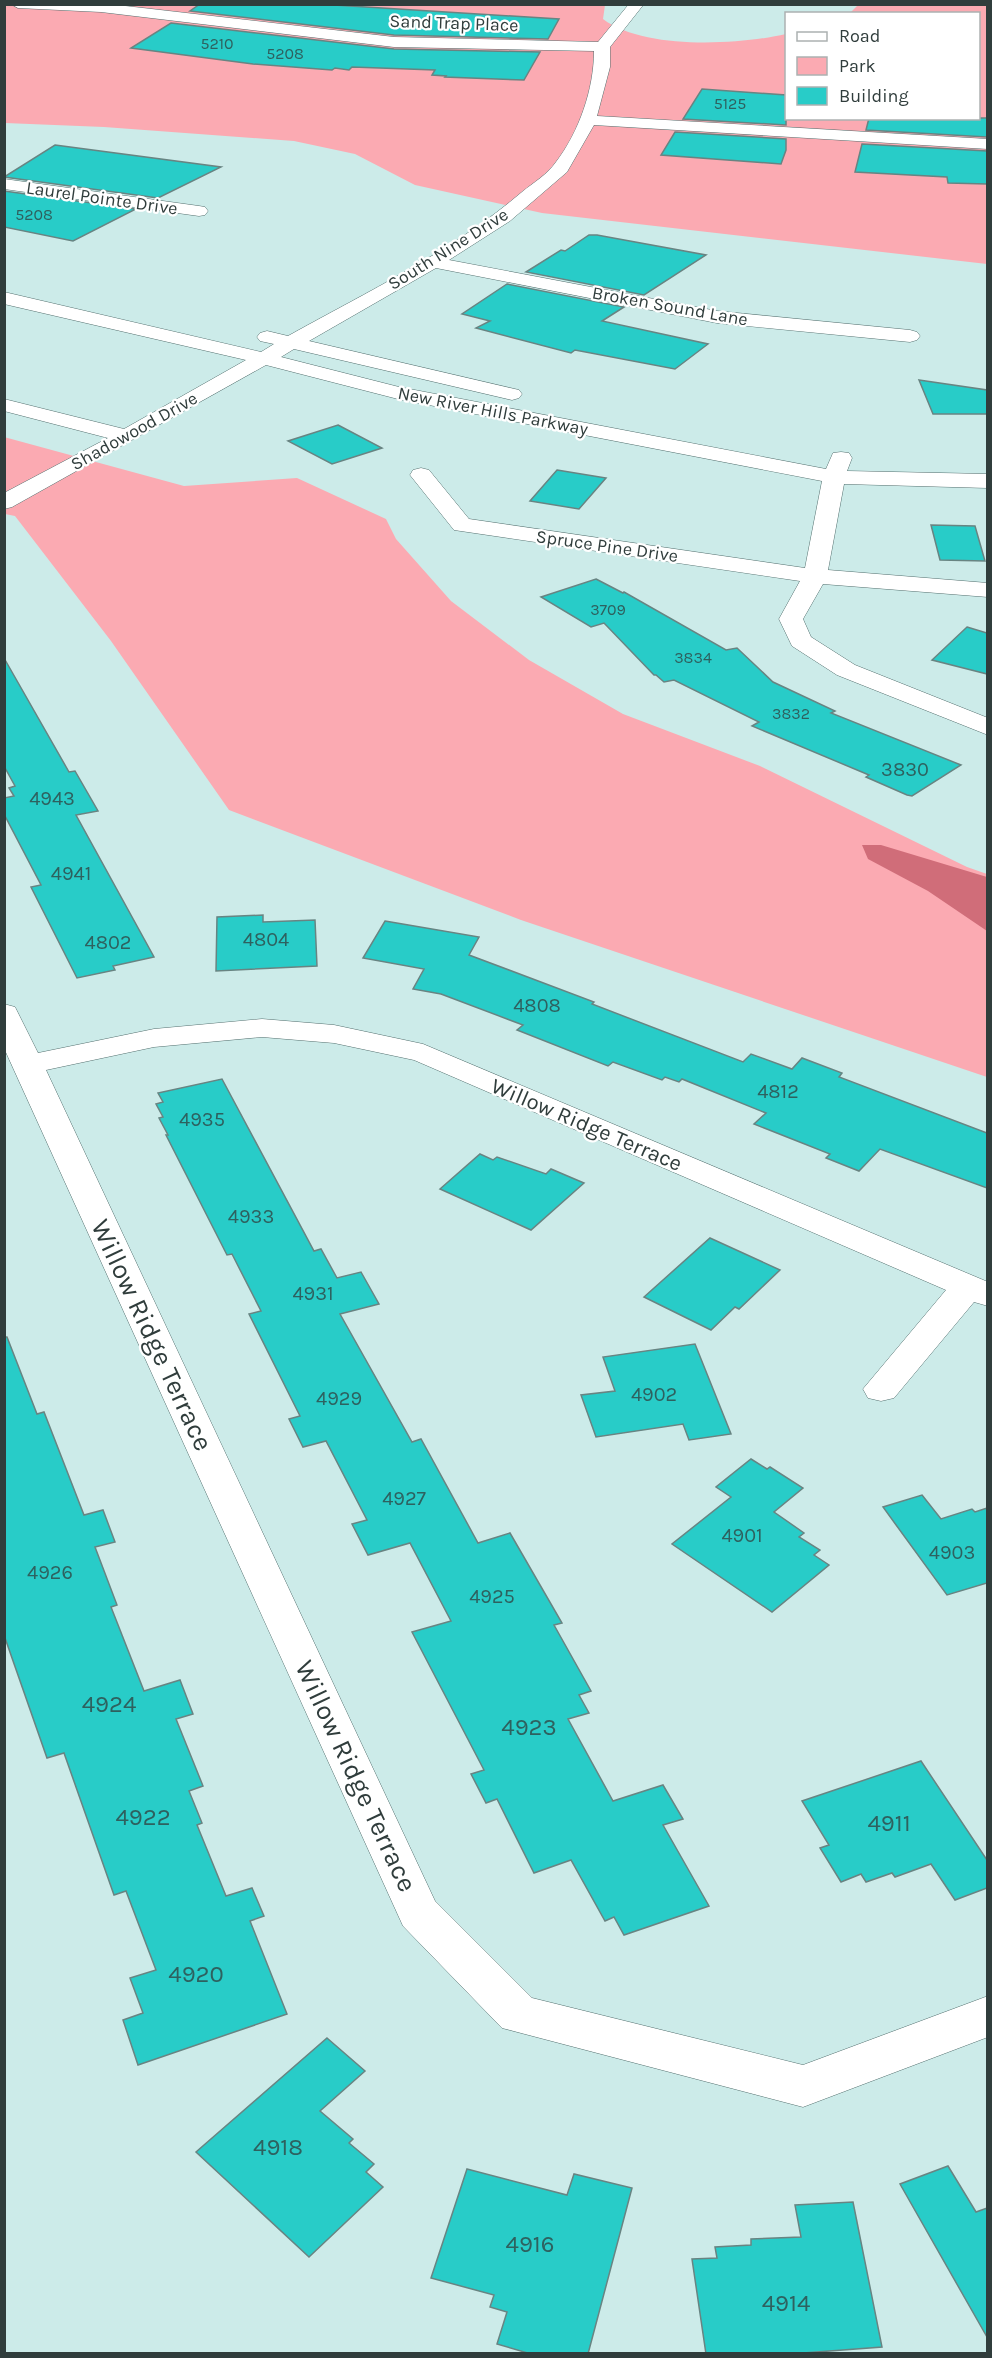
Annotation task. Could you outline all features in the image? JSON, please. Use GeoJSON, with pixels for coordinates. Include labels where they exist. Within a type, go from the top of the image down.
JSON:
{"type":"FeatureCollection","features":[{"type":"Feature","properties":{"kind":"street","name":"Sand Trap Place"},"geometry":{"type":"LineString","coordinates":[[18,4],[101,8],[394,42],[602,47]]}},
{"type":"Feature","properties":{"kind":"street"},"geometry":{"type":"LineString","coordinates":[[602,47],[637,4]]}},
{"type":"Feature","properties":{"kind":"street","name":"South Nine Drive"},"geometry":{"type":"LineString","coordinates":[[262,358],[433,262],[504,217],[561,168],[588,120],[602,68],[602,47]]}},
{"type":"Feature","properties":{"kind":"street"},"geometry":{"type":"LineString","coordinates":[[588,120],[987,144]]}},
{"type":"Feature","properties":{"kind":"street","name":"Laurel Pointe Drive"},"geometry":{"type":"LineString","coordinates":[[4,184],[199,211]]}},
{"type":"Feature","properties":{"kind":"street","name":"Broken Sound Lane"},"geometry":{"type":"LineString","coordinates":[[433,262],[717,317],[910,336]]}},
{"type":"Feature","properties":{"kind":"street"},"geometry":{"type":"LineString","coordinates":[[4,280],[130,307]]}},
{"type":"Feature","properties":{"kind":"street","name":"New River Hills Parkway"},"geometry":{"type":"LineString","coordinates":[[4,298],[262,358],[398,393],[838,468],[987,481]]}},
{"type":"Feature","properties":{"kind":"street","name":"New River Hills Parkway"},"geometry":{"type":"LineString","coordinates":[[245,332],[530,398]]}},
{"type":"Feature","properties":{"kind":"street","name":"Shadowood Drive"},"geometry":{"type":"LineString","coordinates":[[4,502],[127,436],[262,358]]}},
{"type":"Feature","properties":{"kind":"street","name":"New River Hills Parkway"},"geometry":{"type":"LineString","coordinates":[[553,403],[838,468],[898,459]]}},
{"type":"Feature","properties":{"kind":"street"},"geometry":{"type":"LineString","coordinates":[[4,405],[127,436]]}},
{"type":"Feature","properties":{"kind":"street"},"geometry":{"type":"LineString","coordinates":[[838,468],[816,576],[791,619],[801,641],[846,670],[987,727]]}},
{"type":"Feature","properties":{"kind":"street","name":"Spruce Pine Drive"},"geometry":{"type":"LineString","coordinates":[[421,475],[462,525],[816,576],[987,590]]}},
{"type":"Feature","properties":{"kind":"street","name":"Willow Ridge Terrace"},"geometry":{"type":"LineString","coordinates":[[4,1013],[419,1913],[518,2014],[803,2085],[987,2016]]}},
{"type":"Feature","properties":{"kind":"street","name":"Willow Ridge Terrace"},"geometry":{"type":"LineString","coordinates":[[28,1065],[154,1038],[262,1028],[334,1034],[423,1053],[978,1291]]}},
{"type":"Feature","properties":{"kind":"street"},"geometry":{"type":"LineString","coordinates":[[881,1389],[978,1291]]}},
{"type":"Feature","properties":{"kind":"green space"},"geometry":{"type":"Polygon","coordinates":[[[5,5],[605,5],[603,19],[621,29],[642,36],[666,40],[743,41],[785,34],[785,120],[980,120],[980,12],[851,12],[858,5],[987,5],[987,264],[542,213],[415,185],[355,154],[294,141],[104,127],[5,123],[5,5]]]}},
{"type":"Feature","properties":{"kind":"green space"},"geometry":{"type":"Polygon","coordinates":[[[4,437],[184,486],[297,478],[386,519],[396,539],[451,601],[529,660],[623,714],[760,766],[967,867],[987,874],[987,1077],[521,920],[229,810],[111,641],[15,516],[5,514],[4,437]]]}},
{"type":"Feature","properties":{"kind":"shaded area"},"geometry":{"type":"Polygon","coordinates":[[[862,845],[881,845],[987,877],[987,931],[928,891],[868,859],[862,845]]]}},
{"type":"Feature","properties":{"kind":"building"},"geometry":{"type":"Polygon","coordinates":[[[200,4],[318,4],[559,19],[548,39],[394,35],[190,11],[200,4]]]}},
{"type":"Feature","properties":{"kind":"building"},"geometry":{"type":"Polygon","coordinates":[[[171,23],[394,49],[540,52],[524,80],[445,77],[432,75],[435,70],[352,67],[349,70],[335,68],[332,70],[253,64],[131,48],[171,23]]]}},
{"type":"Feature","properties":{"kind":"building"},"geometry":{"type":"Polygon","coordinates":[[[702,89],[785,95],[786,125],[683,119],[702,89]]]}},
{"type":"Feature","properties":{"kind":"building"},"geometry":{"type":"Polygon","coordinates":[[[980,118],[987,118],[987,137],[866,130],[868,120],[980,120],[980,118]]]}},
{"type":"Feature","properties":{"kind":"building"},"geometry":{"type":"Polygon","coordinates":[[[675,132],[786,139],[786,150],[781,164],[661,155],[675,132]]]}},
{"type":"Feature","properties":{"kind":"building"},"geometry":{"type":"Polygon","coordinates":[[[862,144],[987,151],[987,184],[948,183],[947,177],[855,172],[862,144]]]}},
{"type":"Feature","properties":{"kind":"building"},"geometry":{"type":"Polygon","coordinates":[[[55,145],[221,167],[158,198],[4,177],[55,145]]]}},
{"type":"Feature","properties":{"kind":"building"},"geometry":{"type":"Polygon","coordinates":[[[4,191],[136,209],[73,241],[4,227],[4,191]]]}},
{"type":"Feature","properties":{"kind":"building"},"geometry":{"type":"Polygon","coordinates":[[[589,235],[706,255],[644,295],[526,272],[589,235]]]}},
{"type":"Feature","properties":{"kind":"building"},"geometry":{"type":"Polygon","coordinates":[[[507,284],[624,307],[602,321],[708,344],[675,369],[575,350],[571,353],[476,328],[490,321],[462,314],[507,284]]]}},
{"type":"Feature","properties":{"kind":"building"},"geometry":{"type":"Polygon","coordinates":[[[919,380],[987,390],[987,414],[933,414],[919,380]]]}},
{"type":"Feature","properties":{"kind":"building"},"geometry":{"type":"Polygon","coordinates":[[[338,425],[382,448],[332,464],[288,441],[338,425]]]}},
{"type":"Feature","properties":{"kind":"building"},"geometry":{"type":"Polygon","coordinates":[[[557,470],[606,478],[579,509],[530,501],[557,470]]]}},
{"type":"Feature","properties":{"kind":"building"},"geometry":{"type":"Polygon","coordinates":[[[931,525],[975,526],[985,561],[940,560],[931,525]]]}},
{"type":"Feature","properties":{"kind":"building"},"geometry":{"type":"Polygon","coordinates":[[[596,579],[624,592],[726,650],[737,648],[773,682],[835,711],[831,713],[961,765],[912,796],[907,795],[866,777],[869,775],[752,726],[759,722],[674,680],[664,682],[654,675],[604,623],[591,627],[541,597],[596,579]]]}},
{"type":"Feature","properties":{"kind":"building"},"geometry":{"type":"Polygon","coordinates":[[[967,627],[987,633],[987,674],[932,660],[967,627]]]}},
{"type":"Feature","properties":{"kind":"building"},"geometry":{"type":"Polygon","coordinates":[[[4,658],[69,772],[75,771],[98,811],[76,815],[154,957],[113,966],[115,970],[77,978],[31,887],[41,885],[4,814],[4,798],[14,796],[9,788],[15,786],[4,766],[4,658]]]}},
{"type":"Feature","properties":{"kind":"building"},"geometry":{"type":"Polygon","coordinates":[[[263,915],[263,922],[315,920],[317,966],[216,971],[217,917],[263,915]]]}},
{"type":"Feature","properties":{"kind":"building"},"geometry":{"type":"Polygon","coordinates":[[[385,921],[479,937],[469,955],[594,1002],[592,1004],[743,1062],[751,1054],[792,1069],[802,1058],[842,1073],[839,1077],[987,1133],[987,1188],[880,1149],[859,1171],[826,1158],[830,1154],[754,1124],[766,1113],[682,1079],[679,1082],[665,1077],[662,1080],[613,1062],[608,1066],[517,1030],[523,1025],[441,994],[413,989],[424,969],[363,958],[385,921]]]}},
{"type":"Feature","properties":{"kind":"building"},"geometry":{"type":"Polygon","coordinates":[[[222,1079],[314,1251],[321,1249],[337,1278],[361,1272],[379,1304],[340,1314],[412,1442],[421,1439],[478,1543],[510,1533],[562,1623],[554,1625],[591,1691],[579,1695],[589,1713],[568,1719],[613,1801],[663,1785],[683,1819],[663,1825],[709,1906],[624,1935],[614,1917],[605,1921],[571,1860],[534,1873],[497,1799],[486,1803],[471,1774],[484,1770],[412,1632],[451,1621],[410,1543],[368,1555],[352,1524],[367,1520],[326,1441],[303,1447],[289,1419],[300,1416],[249,1314],[261,1311],[232,1254],[227,1255],[159,1118],[163,1117],[156,1104],[163,1102],[158,1093],[222,1079]]]}},
{"type":"Feature","properties":{"kind":"building"},"geometry":{"type":"Polygon","coordinates":[[[480,1154],[493,1160],[497,1157],[546,1174],[551,1169],[584,1183],[531,1230],[440,1189],[480,1154]]]}},
{"type":"Feature","properties":{"kind":"building"},"geometry":{"type":"Polygon","coordinates":[[[710,1238],[780,1270],[739,1309],[735,1307],[711,1330],[644,1297],[710,1238]]]}},
{"type":"Feature","properties":{"kind":"building"},"geometry":{"type":"Polygon","coordinates":[[[4,1337],[7,1337],[37,1414],[44,1412],[84,1515],[103,1510],[115,1542],[95,1547],[117,1605],[111,1607],[144,1691],[180,1680],[193,1714],[176,1719],[203,1786],[189,1791],[202,1823],[197,1825],[226,1896],[252,1888],[264,1916],[250,1921],[287,2014],[138,2065],[123,2020],[143,2013],[130,1978],[156,1970],[126,1891],[114,1895],[64,1753],[47,1758],[4,1635],[4,1337]]]}},
{"type":"Feature","properties":{"kind":"building"},"geometry":{"type":"Polygon","coordinates":[[[695,1344],[731,1434],[689,1440],[683,1424],[596,1437],[581,1395],[615,1391],[603,1357],[695,1344]]]}},
{"type":"Feature","properties":{"kind":"building"},"geometry":{"type":"Polygon","coordinates":[[[751,1459],[767,1469],[770,1467],[803,1488],[774,1512],[804,1533],[799,1537],[820,1550],[814,1555],[829,1565],[772,1612],[672,1544],[731,1497],[716,1487],[751,1459]]]}},
{"type":"Feature","properties":{"kind":"building"},"geometry":{"type":"Polygon","coordinates":[[[922,1495],[941,1519],[972,1509],[975,1512],[987,1508],[987,1583],[947,1595],[883,1507],[922,1495]]]}},
{"type":"Feature","properties":{"kind":"building"},"geometry":{"type":"Polygon","coordinates":[[[921,1761],[987,1860],[987,1888],[955,1900],[931,1864],[895,1877],[892,1873],[866,1882],[861,1874],[841,1882],[820,1848],[829,1845],[802,1801],[921,1761]]]}},
{"type":"Feature","properties":{"kind":"building"},"geometry":{"type":"Polygon","coordinates":[[[327,2038],[365,2071],[320,2111],[353,2139],[349,2143],[374,2164],[366,2172],[383,2187],[309,2257],[196,2152],[327,2038]]]}},
{"type":"Feature","properties":{"kind":"building"},"geometry":{"type":"Polygon","coordinates":[[[948,2166],[976,2212],[987,2208],[987,2337],[900,2184],[948,2166]]]}},
{"type":"Feature","properties":{"kind":"building"},"geometry":{"type":"Polygon","coordinates":[[[467,2169],[567,2195],[574,2174],[632,2188],[588,2354],[531,2354],[497,2344],[507,2312],[490,2307],[494,2295],[431,2278],[467,2169]]]}},
{"type":"Feature","properties":{"kind":"building"},"geometry":{"type":"Polygon","coordinates":[[[853,2202],[882,2347],[790,2354],[706,2354],[692,2259],[717,2258],[715,2247],[751,2245],[751,2239],[801,2237],[795,2205],[853,2202]]]}}]}
